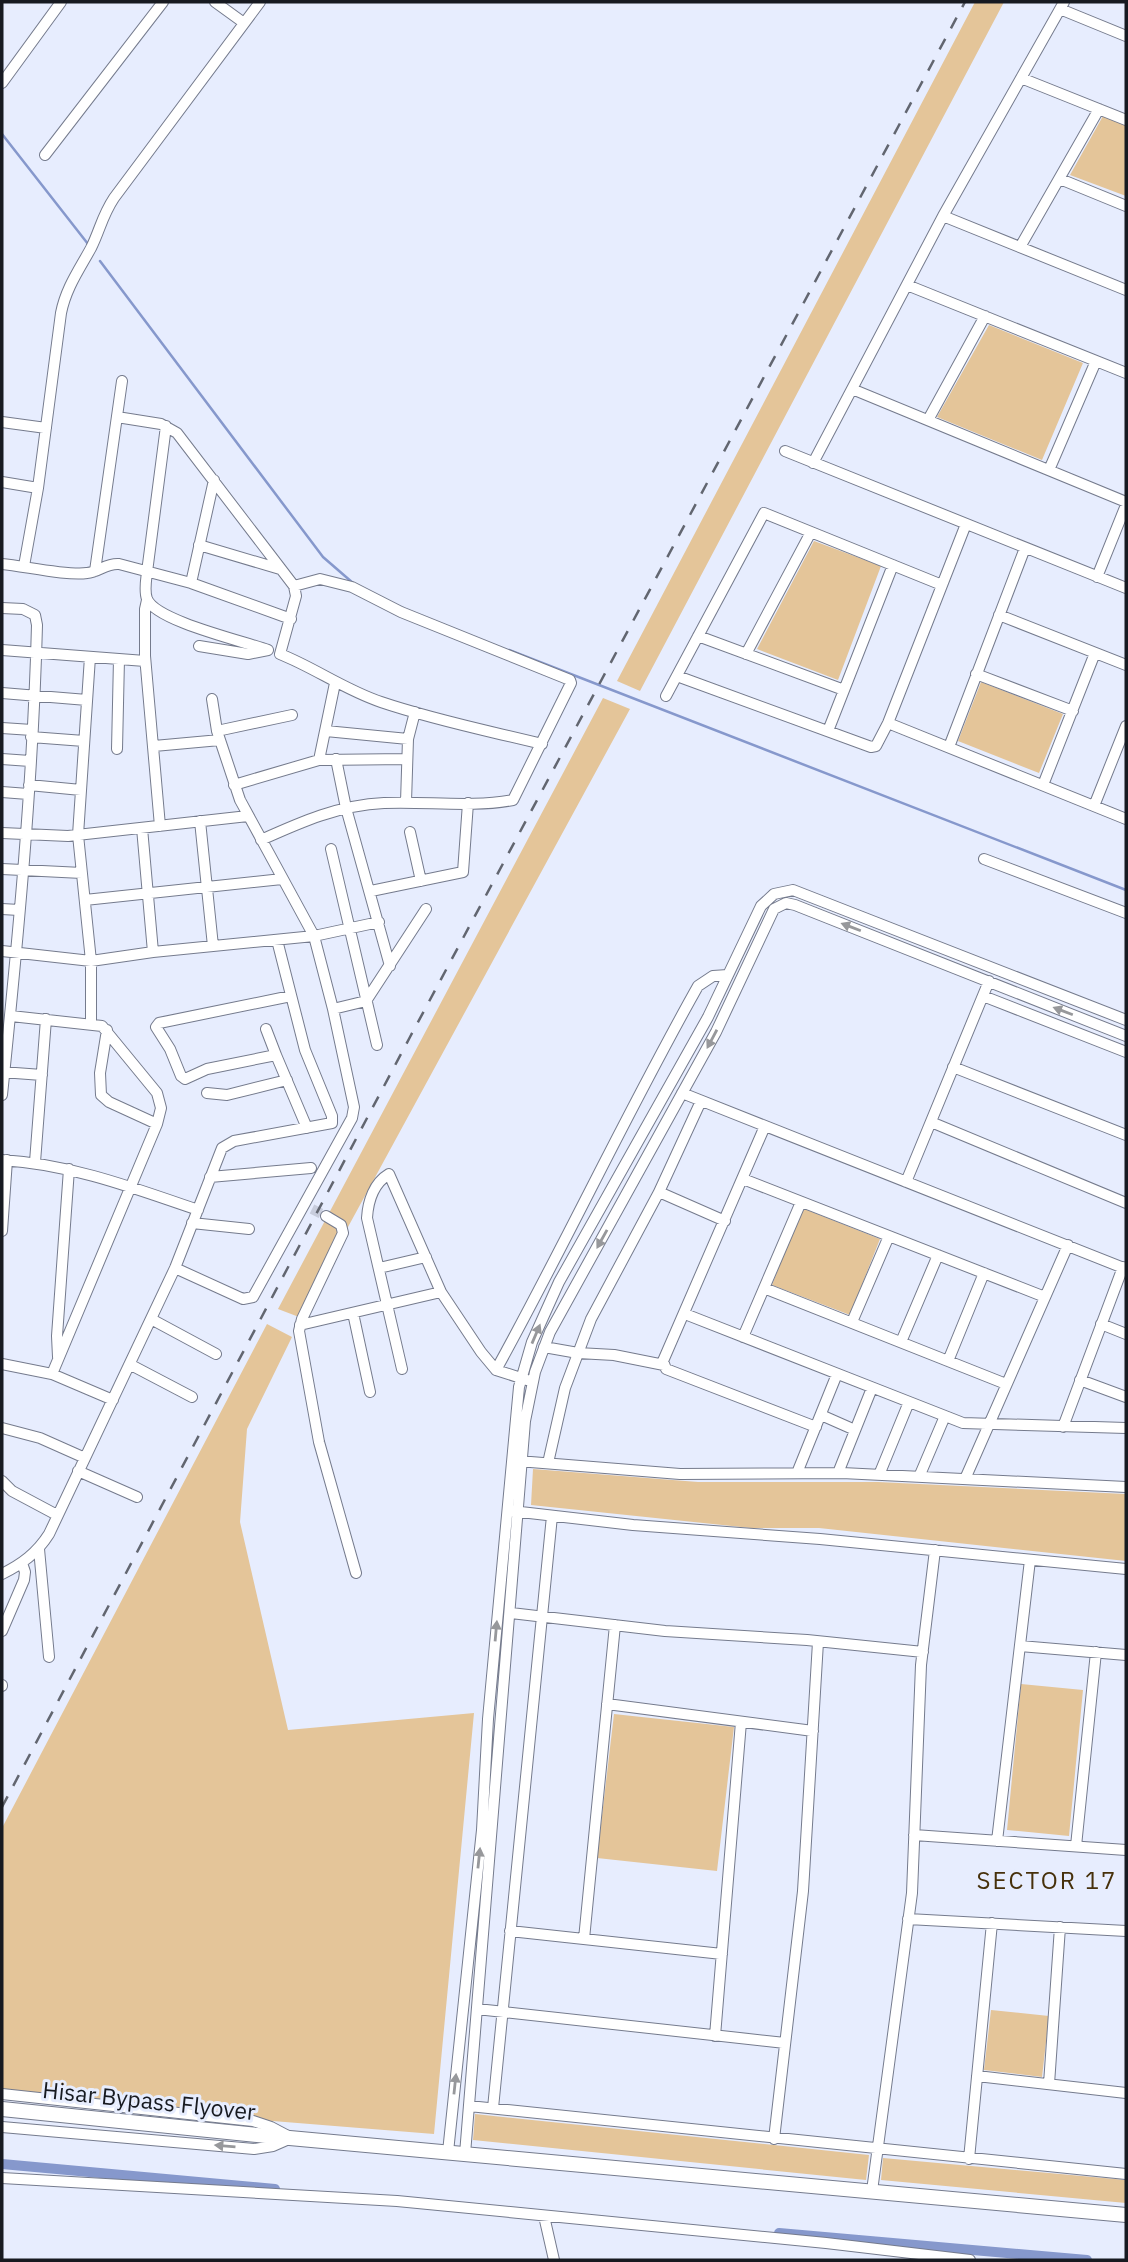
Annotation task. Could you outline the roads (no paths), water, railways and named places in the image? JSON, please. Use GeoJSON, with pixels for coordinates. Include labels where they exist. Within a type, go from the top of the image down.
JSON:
{"type":"FeatureCollection","features":[{"type":"Feature","properties":{"kind":"main road","name":"Hisar Bypass Flyover"},"geometry":{"type":"LineString","coordinates":[[2,2109],[1126,2215]]}},
{"type":"Feature","properties":{"kind":"street"},"geometry":{"type":"LineString","coordinates":[[2,83],[61,2]]}},
{"type":"Feature","properties":{"kind":"street"},"geometry":{"type":"LineString","coordinates":[[45,155],[163,2]]}},
{"type":"Feature","properties":{"kind":"street"},"geometry":{"type":"LineString","coordinates":[[215,2],[244,23]]}},
{"type":"Feature","properties":{"kind":"street"},"geometry":{"type":"LineString","coordinates":[[24,566],[38,488],[61,313],[69,285],[92,246],[99,224],[114,198],[260,2]]}},
{"type":"Feature","properties":{"kind":"street"},"geometry":{"type":"LineString","coordinates":[[813,463],[943,216],[1062,6],[1126,36]]}},
{"type":"Feature","properties":{"kind":"street"},"geometry":{"type":"LineString","coordinates":[[1021,78],[1126,120]]}},
{"type":"Feature","properties":{"kind":"street"},"geometry":{"type":"LineString","coordinates":[[1020,247],[1100,109]]}},
{"type":"Feature","properties":{"kind":"street"},"geometry":{"type":"LineString","coordinates":[[1060,178],[1126,206]]}},
{"type":"Feature","properties":{"kind":"street"},"geometry":{"type":"LineString","coordinates":[[943,216],[1126,289]]}},
{"type":"Feature","properties":{"kind":"street"},"geometry":{"type":"LineString","coordinates":[[907,285],[1126,373]]}},
{"type":"Feature","properties":{"kind":"street"},"geometry":{"type":"LineString","coordinates":[[928,420],[985,316]]}},
{"type":"Feature","properties":{"kind":"street"},"geometry":{"type":"LineString","coordinates":[[1049,470],[1096,361]]}},
{"type":"Feature","properties":{"kind":"street"},"geometry":{"type":"LineString","coordinates":[[95,571],[122,380]]}},
{"type":"Feature","properties":{"kind":"street"},"geometry":{"type":"LineString","coordinates":[[852,388],[1126,504],[1097,576]]}},
{"type":"Feature","properties":{"kind":"street"},"geometry":{"type":"LineString","coordinates":[[117,416],[166,426],[177,433],[294,586],[296,596],[280,654],[313,667],[335,683],[381,702],[542,744]]}},
{"type":"Feature","properties":{"kind":"street"},"geometry":{"type":"LineString","coordinates":[[2,422],[46,428]]}},
{"type":"Feature","properties":{"kind":"street"},"geometry":{"type":"LineString","coordinates":[[166,426],[147,572],[145,593],[148,600],[152,607],[167,617],[268,650],[248,654],[199,646]]}},
{"type":"Feature","properties":{"kind":"street"},"geometry":{"type":"LineString","coordinates":[[785,451],[1126,588]]}},
{"type":"Feature","properties":{"kind":"street"},"geometry":{"type":"LineString","coordinates":[[191,583],[214,480]]}},
{"type":"Feature","properties":{"kind":"street"},"geometry":{"type":"LineString","coordinates":[[2,482],[38,488]]}},
{"type":"Feature","properties":{"kind":"street"},"geometry":{"type":"LineString","coordinates":[[666,696],[761,515],[768,513],[942,585]]}},
{"type":"Feature","properties":{"kind":"street"},"geometry":{"type":"LineString","coordinates":[[677,676],[871,747],[876,746],[888,723],[966,524]]}},
{"type":"Feature","properties":{"kind":"street"},"geometry":{"type":"LineString","coordinates":[[746,654],[811,532]]}},
{"type":"Feature","properties":{"kind":"street"},"geometry":{"type":"LineString","coordinates":[[199,545],[280,569]]}},
{"type":"Feature","properties":{"kind":"street"},"geometry":{"type":"LineString","coordinates":[[949,747],[1025,548]]}},
{"type":"Feature","properties":{"kind":"street"},"geometry":{"type":"LineString","coordinates":[[2,564],[80,573],[95,571],[110,563],[191,583],[291,619]]}},
{"type":"Feature","properties":{"kind":"street"},"geometry":{"type":"LineString","coordinates":[[828,731],[893,565]]}},
{"type":"Feature","properties":{"kind":"street"},"geometry":{"type":"LineString","coordinates":[[261,840],[311,818],[346,808],[406,802],[468,803],[513,800],[570,686],[570,680],[401,612],[340,583],[320,579],[294,586]]}},
{"type":"Feature","properties":{"kind":"street"},"geometry":{"type":"LineString","coordinates":[[148,600],[145,618],[145,661],[160,826]]}},
{"type":"Feature","properties":{"kind":"street"},"geometry":{"type":"LineString","coordinates":[[2,608],[23,609],[35,615],[36,652],[26,834],[16,953],[7,991],[11,1016],[6,1030],[2,1095]]}},
{"type":"Feature","properties":{"kind":"street"},"geometry":{"type":"LineString","coordinates":[[999,615],[1126,665]]}},
{"type":"Feature","properties":{"kind":"street"},"geometry":{"type":"LineString","coordinates":[[698,636],[844,690]]}},
{"type":"Feature","properties":{"kind":"street"},"geometry":{"type":"LineString","coordinates":[[2,650],[145,661]]}},
{"type":"Feature","properties":{"kind":"street"},"geometry":{"type":"LineString","coordinates":[[1043,785],[1095,653]]}},
{"type":"Feature","properties":{"kind":"street"},"geometry":{"type":"LineString","coordinates":[[90,657],[78,835],[91,961],[91,1024]]}},
{"type":"Feature","properties":{"kind":"street"},"geometry":{"type":"LineString","coordinates":[[117,749],[119,659]]}},
{"type":"Feature","properties":{"kind":"street"},"geometry":{"type":"LineString","coordinates":[[976,674],[1073,711]]}},
{"type":"Feature","properties":{"kind":"street"},"geometry":{"type":"LineString","coordinates":[[319,760],[335,683]]}},
{"type":"Feature","properties":{"kind":"street"},"geometry":{"type":"LineString","coordinates":[[2,693],[87,700]]}},
{"type":"Feature","properties":{"kind":"street"},"geometry":{"type":"LineString","coordinates":[[175,1268],[243,1299],[249,1299],[257,1293],[308,1207],[352,1118],[354,1107],[314,936],[248,816],[234,785],[219,735],[212,699]]}},
{"type":"Feature","properties":{"kind":"street"},"geometry":{"type":"LineString","coordinates":[[406,802],[408,739],[415,712]]}},
{"type":"Feature","properties":{"kind":"street"},"geometry":{"type":"LineString","coordinates":[[154,746],[219,735],[292,715]]}},
{"type":"Feature","properties":{"kind":"street"},"geometry":{"type":"LineString","coordinates":[[888,723],[1126,819]]}},
{"type":"Feature","properties":{"kind":"street"},"geometry":{"type":"LineString","coordinates":[[1094,806],[1126,726]]}},
{"type":"Feature","properties":{"kind":"street"},"geometry":{"type":"LineString","coordinates":[[2,728],[84,741]]}},
{"type":"Feature","properties":{"kind":"street"},"geometry":{"type":"LineString","coordinates":[[326,731],[408,739]]}},
{"type":"Feature","properties":{"kind":"street"},"geometry":{"type":"LineString","coordinates":[[1115,755],[1126,760]]}},
{"type":"Feature","properties":{"kind":"street"},"geometry":{"type":"LineString","coordinates":[[2,759],[30,761]]}},
{"type":"Feature","properties":{"kind":"street"},"geometry":{"type":"LineString","coordinates":[[336,759],[346,808],[390,966]]}},
{"type":"Feature","properties":{"kind":"street"},"geometry":{"type":"LineString","coordinates":[[234,785],[319,760],[407,759]]}},
{"type":"Feature","properties":{"kind":"street"},"geometry":{"type":"LineString","coordinates":[[2,792],[81,790]]}},
{"type":"Feature","properties":{"kind":"street"},"geometry":{"type":"LineString","coordinates":[[371,891],[463,872],[468,803]]}},
{"type":"Feature","properties":{"kind":"street"},"geometry":{"type":"LineString","coordinates":[[2,833],[78,835],[248,816]]}},
{"type":"Feature","properties":{"kind":"street"},"geometry":{"type":"LineString","coordinates":[[200,821],[213,946]]}},
{"type":"Feature","properties":{"kind":"street"},"geometry":{"type":"LineString","coordinates":[[142,828],[153,952]]}},
{"type":"Feature","properties":{"kind":"street"},"geometry":{"type":"LineString","coordinates":[[410,832],[421,881]]}},
{"type":"Feature","properties":{"kind":"street"},"geometry":{"type":"LineString","coordinates":[[331,849],[377,1045]]}},
{"type":"Feature","properties":{"kind":"street"},"geometry":{"type":"LineString","coordinates":[[984,859],[1126,914]]}},
{"type":"Feature","properties":{"kind":"street"},"geometry":{"type":"LineString","coordinates":[[2,869],[82,873]]}},
{"type":"Feature","properties":{"kind":"street"},"geometry":{"type":"LineString","coordinates":[[85,900],[282,879]]}},
{"type":"Feature","properties":{"kind":"street"},"geometry":{"type":"LineString","coordinates":[[448,2152],[482,1830],[488,1719],[513,1511],[522,1378],[532,1342],[559,1282],[702,1028],[761,906],[774,894],[793,890],[1126,1020]]}},
{"type":"Feature","properties":{"kind":"street"},"geometry":{"type":"LineString","coordinates":[[774,894],[779,905]]}},
{"type":"Feature","properties":{"kind":"street"},"geometry":{"type":"LineString","coordinates":[[517,1461],[533,1381],[550,1332],[716,1032],[774,909],[779,905],[795,905],[1126,1036]]}},
{"type":"Feature","properties":{"kind":"street"},"geometry":{"type":"LineString","coordinates":[[2,909],[19,910]]}},
{"type":"Feature","properties":{"kind":"street"},"geometry":{"type":"LineString","coordinates":[[333,1009],[366,1001],[426,909]]}},
{"type":"Feature","properties":{"kind":"street"},"geometry":{"type":"LineString","coordinates":[[2,951],[91,961],[314,936],[379,922]]}},
{"type":"Feature","properties":{"kind":"street"},"geometry":{"type":"LineString","coordinates":[[2,1574],[39,1549],[57,1515],[131,1365],[175,1268],[219,1153],[227,1143],[327,1125],[333,1120],[305,1050],[277,940]]}},
{"type":"Feature","properties":{"kind":"street"},"geometry":{"type":"LineString","coordinates":[[496,1370],[562,1248],[619,1131],[698,986],[713,976],[728,975]]}},
{"type":"Feature","properties":{"kind":"street"},"geometry":{"type":"LineString","coordinates":[[906,1182],[989,981]]}},
{"type":"Feature","properties":{"kind":"street"},"geometry":{"type":"LineString","coordinates":[[276,1055],[207,1069],[188,1079],[182,1079],[170,1049],[156,1027],[159,1023],[291,996]]}},
{"type":"Feature","properties":{"kind":"street"},"geometry":{"type":"LineString","coordinates":[[983,996],[1126,1052]]}},
{"type":"Feature","properties":{"kind":"street"},"geometry":{"type":"LineString","coordinates":[[11,1016],[91,1024],[107,1030],[157,1093],[161,1108],[158,1124],[52,1374]]}},
{"type":"Feature","properties":{"kind":"street"},"geometry":{"type":"LineString","coordinates":[[35,1162],[46,1019]]}},
{"type":"Feature","properties":{"kind":"street"},"geometry":{"type":"LineString","coordinates":[[266,1029],[307,1128]]}},
{"type":"Feature","properties":{"kind":"street"},"geometry":{"type":"LineString","coordinates":[[107,1030],[100,1073],[101,1095],[109,1102],[158,1124]]}},
{"type":"Feature","properties":{"kind":"street"},"geometry":{"type":"LineString","coordinates":[[953,1067],[1126,1135]]}},
{"type":"Feature","properties":{"kind":"street"},"geometry":{"type":"LineString","coordinates":[[3,1072],[43,1075]]}},
{"type":"Feature","properties":{"kind":"street"},"geometry":{"type":"LineString","coordinates":[[207,1093],[227,1096],[287,1080]]}},
{"type":"Feature","properties":{"kind":"street"},"geometry":{"type":"LineString","coordinates":[[682,1093],[1125,1268],[1063,1427]]}},
{"type":"Feature","properties":{"kind":"street"},"geometry":{"type":"LineString","coordinates":[[548,1463],[565,1388],[590,1319],[659,1192],[701,1101]]}},
{"type":"Feature","properties":{"kind":"street"},"geometry":{"type":"LineString","coordinates":[[931,1122],[1125,1198]]}},
{"type":"Feature","properties":{"kind":"street"},"geometry":{"type":"LineString","coordinates":[[765,1126],[663,1361],[664,1365],[666,1369],[818,1421],[855,1430]]}},
{"type":"Feature","properties":{"kind":"street"},"geometry":{"type":"LineString","coordinates":[[2,1231],[4,1160],[35,1162],[69,1169],[198,1210]]}},
{"type":"Feature","properties":{"kind":"street"},"geometry":{"type":"LineString","coordinates":[[210,1177],[311,1168]]}},
{"type":"Feature","properties":{"kind":"street"},"geometry":{"type":"LineString","coordinates":[[59,1360],[57,1336],[69,1169]]}},
{"type":"Feature","properties":{"kind":"street"},"geometry":{"type":"LineString","coordinates":[[402,1369],[368,1226],[368,1209],[377,1183],[389,1174],[441,1292],[488,1362],[496,1370],[533,1381]]}},
{"type":"Feature","properties":{"kind":"street"},"geometry":{"type":"LineString","coordinates":[[743,1179],[1045,1297]]}},
{"type":"Feature","properties":{"kind":"street"},"geometry":{"type":"LineString","coordinates":[[659,1192],[725,1221]]}},
{"type":"Feature","properties":{"kind":"street"},"geometry":{"type":"LineString","coordinates":[[743,1337],[801,1202]]}},
{"type":"Feature","properties":{"kind":"street"},"geometry":{"type":"LineString","coordinates":[[326,1216],[341,1225],[343,1233],[300,1325],[314,1422],[356,1573]]}},
{"type":"Feature","properties":{"kind":"street"},"geometry":{"type":"LineString","coordinates":[[192,1223],[249,1229]]}},
{"type":"Feature","properties":{"kind":"street"},"geometry":{"type":"LineString","coordinates":[[852,1322],[890,1236]]}},
{"type":"Feature","properties":{"kind":"street"},"geometry":{"type":"LineString","coordinates":[[965,1479],[1068,1245]]}},
{"type":"Feature","properties":{"kind":"street"},"geometry":{"type":"LineString","coordinates":[[562,1248],[576,1252]]}},
{"type":"Feature","properties":{"kind":"street"},"geometry":{"type":"LineString","coordinates":[[901,1342],[938,1255]]}},
{"type":"Feature","properties":{"kind":"street"},"geometry":{"type":"LineString","coordinates":[[379,1268],[426,1257]]}},
{"type":"Feature","properties":{"kind":"street"},"geometry":{"type":"LineString","coordinates":[[948,1361],[984,1273]]}},
{"type":"Feature","properties":{"kind":"street"},"geometry":{"type":"LineString","coordinates":[[764,1288],[1006,1384]]}},
{"type":"Feature","properties":{"kind":"street"},"geometry":{"type":"LineString","coordinates":[[300,1325],[441,1292]]}},
{"type":"Feature","properties":{"kind":"street"},"geometry":{"type":"LineString","coordinates":[[353,1313],[370,1392]]}},
{"type":"Feature","properties":{"kind":"street"},"geometry":{"type":"LineString","coordinates":[[685,1314],[968,1424],[1126,1428]]}},
{"type":"Feature","properties":{"kind":"street"},"geometry":{"type":"LineString","coordinates":[[151,1319],[216,1354]]}},
{"type":"Feature","properties":{"kind":"street"},"geometry":{"type":"LineString","coordinates":[[1101,1324],[1126,1334]]}},
{"type":"Feature","properties":{"kind":"street"},"geometry":{"type":"LineString","coordinates":[[544,1347],[578,1353],[614,1355],[664,1365]]}},
{"type":"Feature","properties":{"kind":"street"},"geometry":{"type":"LineString","coordinates":[[2,1364],[52,1374],[113,1400]]}},
{"type":"Feature","properties":{"kind":"street"},"geometry":{"type":"LineString","coordinates":[[131,1365],[192,1397]]}},
{"type":"Feature","properties":{"kind":"street"},"geometry":{"type":"LineString","coordinates":[[797,1474],[837,1374]]}},
{"type":"Feature","properties":{"kind":"street"},"geometry":{"type":"LineString","coordinates":[[1080,1380],[1126,1397]]}},
{"type":"Feature","properties":{"kind":"street"},"geometry":{"type":"LineString","coordinates":[[838,1473],[872,1388]]}},
{"type":"Feature","properties":{"kind":"street"},"geometry":{"type":"LineString","coordinates":[[879,1475],[909,1402]]}},
{"type":"Feature","properties":{"kind":"street"},"geometry":{"type":"LineString","coordinates":[[919,1477],[945,1416]]}},
{"type":"Feature","properties":{"kind":"street"},"geometry":{"type":"LineString","coordinates":[[2,1428],[40,1438],[85,1458]]}},
{"type":"Feature","properties":{"kind":"street"},"geometry":{"type":"LineString","coordinates":[[517,1461],[680,1474],[838,1473],[1126,1487]]}},
{"type":"Feature","properties":{"kind":"street"},"geometry":{"type":"LineString","coordinates":[[78,1471],[137,1497]]}},
{"type":"Feature","properties":{"kind":"street"},"geometry":{"type":"LineString","coordinates":[[2,1480],[12,1491],[57,1515]]}},
{"type":"Feature","properties":{"kind":"street"},"geometry":{"type":"LineString","coordinates":[[513,1511],[633,1525],[1126,1569]]}},
{"type":"Feature","properties":{"kind":"street"},"geometry":{"type":"LineString","coordinates":[[465,2154],[511,1613],[513,1511]]}},
{"type":"Feature","properties":{"kind":"street"},"geometry":{"type":"LineString","coordinates":[[493,2108],[552,1516]]}},
{"type":"Feature","properties":{"kind":"street"},"geometry":{"type":"LineString","coordinates":[[39,1549],[49,1657]]}},
{"type":"Feature","properties":{"kind":"street"},"geometry":{"type":"LineString","coordinates":[[872,2191],[908,1919],[923,1652],[934,1550]]}},
{"type":"Feature","properties":{"kind":"street"},"geometry":{"type":"LineString","coordinates":[[997,1841],[1030,1560]]}},
{"type":"Feature","properties":{"kind":"street"},"geometry":{"type":"LineString","coordinates":[[2,1631],[24,1580],[22,1563]]}},
{"type":"Feature","properties":{"kind":"street"},"geometry":{"type":"LineString","coordinates":[[511,1613],[615,1625],[923,1652]]}},
{"type":"Feature","properties":{"kind":"street"},"geometry":{"type":"LineString","coordinates":[[584,1939],[615,1625]]}},
{"type":"Feature","properties":{"kind":"street"},"geometry":{"type":"LineString","coordinates":[[774,2139],[803,1891],[818,1642]]}},
{"type":"Feature","properties":{"kind":"street"},"geometry":{"type":"LineString","coordinates":[[1020,1646],[1126,1655]]}},
{"type":"Feature","properties":{"kind":"street"},"geometry":{"type":"LineString","coordinates":[[1076,1846],[1096,1652]]}},
{"type":"Feature","properties":{"kind":"street"},"geometry":{"type":"LineString","coordinates":[[607,1704],[813,1731]]}},
{"type":"Feature","properties":{"kind":"street"},"geometry":{"type":"LineString","coordinates":[[715,2036],[741,1722]]}},
{"type":"Feature","properties":{"kind":"street"},"geometry":{"type":"LineString","coordinates":[[914,1835],[1126,1850]]}},
{"type":"Feature","properties":{"kind":"street"},"geometry":{"type":"LineString","coordinates":[[908,1919],[1126,1931]]}},
{"type":"Feature","properties":{"kind":"street"},"geometry":{"type":"LineString","coordinates":[[969,2159],[992,1923]]}},
{"type":"Feature","properties":{"kind":"street"},"geometry":{"type":"LineString","coordinates":[[1049,2084],[1060,1927]]}},
{"type":"Feature","properties":{"kind":"street"},"geometry":{"type":"LineString","coordinates":[[510,1931],[722,1954]]}},
{"type":"Feature","properties":{"kind":"street"},"geometry":{"type":"LineString","coordinates":[[477,2009],[785,2043]]}},
{"type":"Feature","properties":{"kind":"street"},"geometry":{"type":"LineString","coordinates":[[977,2076],[1126,2093]]}},
{"type":"Feature","properties":{"kind":"street"},"geometry":{"type":"LineString","coordinates":[[2,2094],[253,2121],[292,2138]]}},
{"type":"Feature","properties":{"kind":"street"},"geometry":{"type":"LineString","coordinates":[[469,2106],[1126,2174]]}},
{"type":"Feature","properties":{"kind":"street"},"geometry":{"type":"LineString","coordinates":[[2,2127],[254,2149],[273,2146],[292,2138]]}},
{"type":"Feature","properties":{"kind":"street"},"geometry":{"type":"LineString","coordinates":[[2,2178],[397,2201],[827,2243],[970,2260]]}},
{"type":"Feature","properties":{"kind":"street"},"geometry":{"type":"LineString","coordinates":[[544,2216],[554,2260]]}},
{"type":"Feature","properties":{"kind":"waterway"},"geometry":{"type":"LineString","coordinates":[[2,134],[88,244]]}},
{"type":"Feature","properties":{"kind":"waterway"},"geometry":{"type":"LineString","coordinates":[[100,261],[323,557],[353,583]]}},
{"type":"Feature","properties":{"kind":"waterway"},"geometry":{"type":"LineString","coordinates":[[509,650],[1126,890]]}},
{"type":"Feature","properties":{"kind":"waterway"},"geometry":{"type":"LineString","coordinates":[[2,2164],[275,2189]]}},
{"type":"Feature","properties":{"kind":"waterway"},"geometry":{"type":"LineString","coordinates":[[779,2233],[1087,2260]]}},
{"type":"Feature","properties":{"kind":"tunnel"},"geometry":{"type":"LineString","coordinates":[[312,1209],[326,1216]]}},
{"type":"Feature","properties":{"kind":"railway"},"geometry":{"type":"LineString","coordinates":[[2,1807],[410,1037],[965,2]]}},
{"type":"Feature","properties":{"kind":"district","name":"SECTOR 17"},"geometry":{"type":"Point","coordinates":[1047,1881]}}]}
